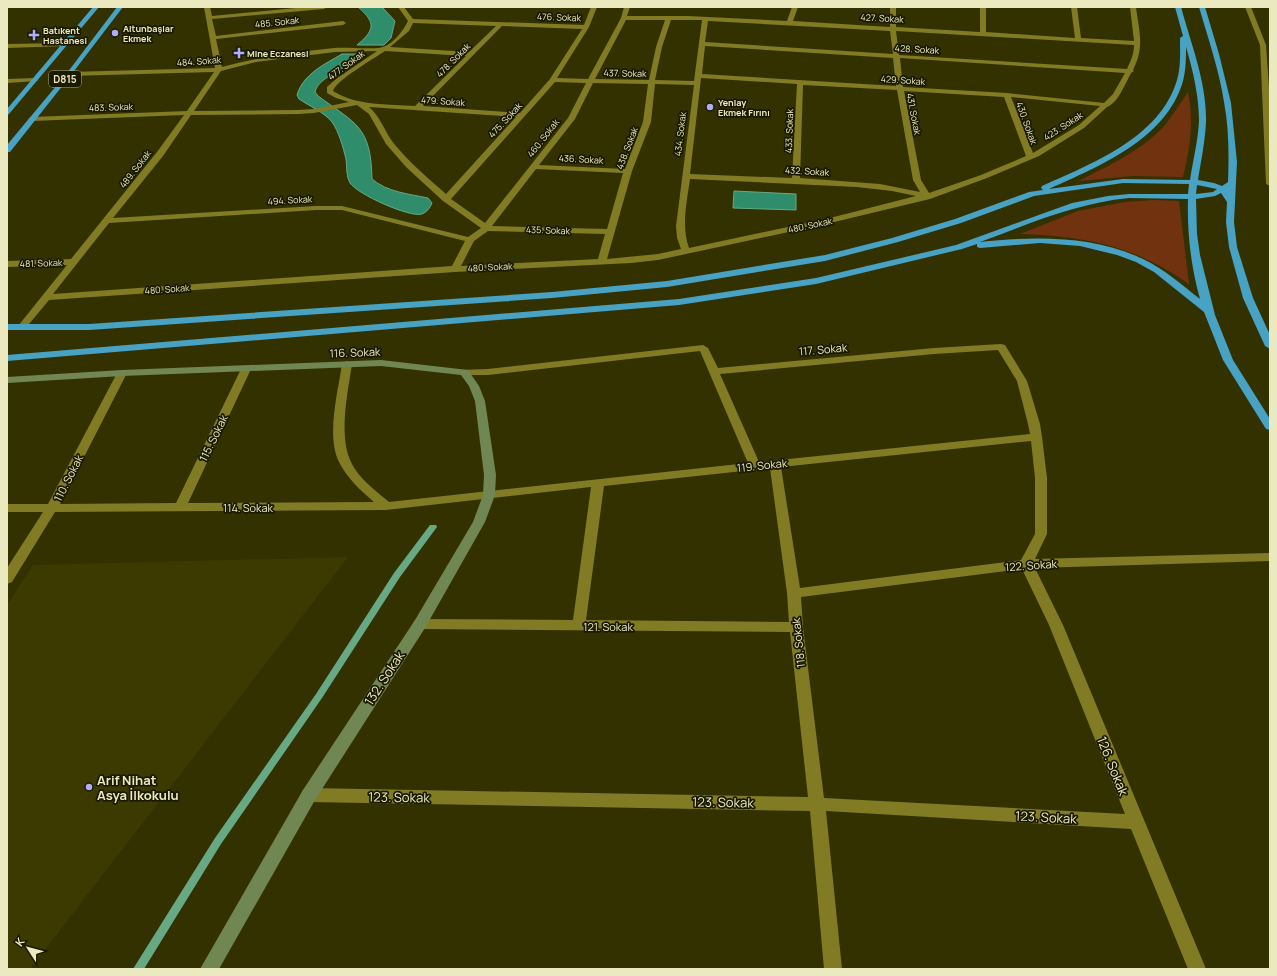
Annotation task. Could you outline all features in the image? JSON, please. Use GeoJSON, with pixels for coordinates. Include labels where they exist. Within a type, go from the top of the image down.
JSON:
{"type":"FeatureCollection","features":[{"type":"Feature","properties":{"kind":"highway","name":"D815"},"geometry":{"type":"LineString","coordinates":[[7,113],[96,7]]}},
{"type":"Feature","properties":{"kind":"highway","name":"D815"},"geometry":{"type":"LineString","coordinates":[[7,150],[69,74],[120,7]]}},
{"type":"Feature","properties":{"kind":"highway"},"geometry":{"type":"LineString","coordinates":[[1178,7],[1197,76],[1202,111],[1201,140],[1192,197],[1196,259],[1208,310],[1223,351],[1270,427]]}},
{"type":"Feature","properties":{"kind":"highway"},"geometry":{"type":"LineString","coordinates":[[1202,7],[1216,54],[1228,103],[1232,135],[1230,222],[1233,247],[1248,298],[1270,346]]}},
{"type":"Feature","properties":{"kind":"highway"},"geometry":{"type":"LineString","coordinates":[[7,327],[89,327],[544,296],[667,284],[825,258],[895,240],[951,223],[1032,194],[1107,158],[1130,143],[1163,114],[1179,86],[1183,69],[1182,25]]}},
{"type":"Feature","properties":{"kind":"highway"},"geometry":{"type":"LineString","coordinates":[[1032,194],[1123,182],[1194,182],[1214,185],[1223,189],[1230,201]]}},
{"type":"Feature","properties":{"kind":"highway"},"geometry":{"type":"LineString","coordinates":[[7,358],[679,302],[816,281],[958,247],[1075,205],[1092,201],[1143,195],[1192,197],[1215,194],[1232,183]]}},
{"type":"Feature","properties":{"kind":"highway"},"geometry":{"type":"LineString","coordinates":[[958,247],[1012,241],[1040,240],[1100,248],[1122,254],[1144,263],[1171,281],[1208,310]]}},
{"type":"Feature","properties":{"kind":"main road","name":"116. Sokak"},"geometry":{"type":"LineString","coordinates":[[7,380],[122,373],[347,364],[409,365],[464,372]]}},
{"type":"Feature","properties":{"kind":"main road","name":"132. Sokak"},"geometry":{"type":"LineString","coordinates":[[209,969],[309,795],[420,624],[479,522],[489,495],[490,475],[480,401],[474,386],[464,372]]}},
{"type":"Feature","properties":{"kind":"street"},"geometry":{"type":"LineString","coordinates":[[207,7],[220,70]]}},
{"type":"Feature","properties":{"kind":"street"},"geometry":{"type":"LineString","coordinates":[[209,18],[324,7]]}},
{"type":"Feature","properties":{"kind":"street"},"geometry":{"type":"LineString","coordinates":[[401,7],[411,21]]}},
{"type":"Feature","properties":{"kind":"street","name":"475. Sokak"},"geometry":{"type":"LineString","coordinates":[[446,198],[553,80],[586,27],[591,18],[594,7]]}},
{"type":"Feature","properties":{"kind":"street","name":"460. Sokak"},"geometry":{"type":"LineString","coordinates":[[455,269],[470,240],[486,228],[571,119],[624,18],[627,7]]}},
{"type":"Feature","properties":{"kind":"street"},"geometry":{"type":"LineString","coordinates":[[790,23],[795,7]]}},
{"type":"Feature","properties":{"kind":"street","name":"431. Sokak"},"geometry":{"type":"LineString","coordinates":[[893,7],[893,28],[900,89],[917,180],[926,197]]}},
{"type":"Feature","properties":{"kind":"street"},"geometry":{"type":"LineString","coordinates":[[983,7],[983,33]]}},
{"type":"Feature","properties":{"kind":"street"},"geometry":{"type":"LineString","coordinates":[[1074,7],[1078,39]]}},
{"type":"Feature","properties":{"kind":"street","name":"423. Sokak"},"geometry":{"type":"LineString","coordinates":[[926,197],[998,171],[1030,156],[1070,135],[1106,105],[1119,91],[1131,71],[1136,57],[1138,43],[1133,7]]}},
{"type":"Feature","properties":{"kind":"street"},"geometry":{"type":"LineString","coordinates":[[1248,7],[1266,45],[1270,184]]}},
{"type":"Feature","properties":{"kind":"street","name":"427. Sokak"},"geometry":{"type":"LineString","coordinates":[[624,18],[669,18],[688,15],[705,19],[893,28],[1138,43]]}},
{"type":"Feature","properties":{"kind":"street","name":"438. Sokak"},"geometry":{"type":"LineString","coordinates":[[602,261],[628,171],[647,122],[652,82],[659,47],[669,18]]}},
{"type":"Feature","properties":{"kind":"street","name":"434. Sokak"},"geometry":{"type":"LineString","coordinates":[[686,251],[681,238],[680,226],[705,19]]}},
{"type":"Feature","properties":{"kind":"street","name":"476. Sokak"},"geometry":{"type":"LineString","coordinates":[[411,21],[586,27]]}},
{"type":"Feature","properties":{"kind":"street","name":"477. Sokak"},"geometry":{"type":"LineString","coordinates":[[411,21],[403,35],[338,80],[330,87],[329,92],[333,95],[360,104],[376,118],[389,142],[446,198]]}},
{"type":"Feature","properties":{"kind":"street","name":"485. Sokak"},"geometry":{"type":"LineString","coordinates":[[213,38],[344,23]]}},
{"type":"Feature","properties":{"kind":"street","name":"478. Sokak"},"geometry":{"type":"LineString","coordinates":[[417,108],[502,23]]}},
{"type":"Feature","properties":{"kind":"street"},"geometry":{"type":"LineString","coordinates":[[7,46],[66,44]]}},
{"type":"Feature","properties":{"kind":"street","name":"428. Sokak"},"geometry":{"type":"LineString","coordinates":[[702,44],[1131,71]]}},
{"type":"Feature","properties":{"kind":"street","name":"484. Sokak"},"geometry":{"type":"LineString","coordinates":[[69,74],[220,70],[269,55],[322,51],[384,49],[472,54]]}},
{"type":"Feature","properties":{"kind":"street","name":"489. Sokak"},"geometry":{"type":"LineString","coordinates":[[21,328],[107,221],[190,113],[220,70]]}},
{"type":"Feature","properties":{"kind":"street"},"geometry":{"type":"LineString","coordinates":[[7,81],[35,80]]}},
{"type":"Feature","properties":{"kind":"street","name":"437. Sokak"},"geometry":{"type":"LineString","coordinates":[[553,80],[652,82],[697,80]]}},
{"type":"Feature","properties":{"kind":"street","name":"429. Sokak"},"geometry":{"type":"LineString","coordinates":[[697,80],[800,82],[1007,95],[1106,105]]}},
{"type":"Feature","properties":{"kind":"street","name":"433. Sokak"},"geometry":{"type":"LineString","coordinates":[[796,180],[800,82]]}},
{"type":"Feature","properties":{"kind":"street","name":"430. Sokak"},"geometry":{"type":"LineString","coordinates":[[1007,95],[1030,156]]}},
{"type":"Feature","properties":{"kind":"street","name":"483. Sokak"},"geometry":{"type":"LineString","coordinates":[[32,120],[190,113],[314,111],[360,104]]}},
{"type":"Feature","properties":{"kind":"street","name":"479. Sokak"},"geometry":{"type":"LineString","coordinates":[[360,104],[522,115]]}},
{"type":"Feature","properties":{"kind":"street","name":"436. Sokak"},"geometry":{"type":"LineString","coordinates":[[533,166],[628,171]]}},
{"type":"Feature","properties":{"kind":"street","name":"432. Sokak"},"geometry":{"type":"LineString","coordinates":[[685,176],[796,180],[899,188],[926,197]]}},
{"type":"Feature","properties":{"kind":"street","name":"480. Sokak"},"geometry":{"type":"LineString","coordinates":[[47,297],[455,269],[631,260],[686,251],[835,220],[926,197]]}},
{"type":"Feature","properties":{"kind":"street"},"geometry":{"type":"LineString","coordinates":[[446,198],[486,228]]}},
{"type":"Feature","properties":{"kind":"street","name":"494. Sokak"},"geometry":{"type":"LineString","coordinates":[[107,221],[316,208],[342,208],[470,240]]}},
{"type":"Feature","properties":{"kind":"street","name":"435. Sokak"},"geometry":{"type":"LineString","coordinates":[[486,228],[610,232]]}},
{"type":"Feature","properties":{"kind":"street","name":"481. Sokak"},"geometry":{"type":"LineString","coordinates":[[7,264],[74,262]]}},
{"type":"Feature","properties":{"kind":"street","name":"117. Sokak"},"geometry":{"type":"LineString","coordinates":[[714,371],[934,351],[1001,347],[1022,381],[1036,437]]}},
{"type":"Feature","properties":{"kind":"street","name":"116. Sokak"},"geometry":{"type":"LineString","coordinates":[[464,372],[494,371],[703,348],[714,371]]}},
{"type":"Feature","properties":{"kind":"street"},"geometry":{"type":"LineString","coordinates":[[347,364],[340,428],[341,451],[344,460],[354,475],[386,506]]}},
{"type":"Feature","properties":{"kind":"street","name":"115. Sokak"},"geometry":{"type":"LineString","coordinates":[[180,507],[246,369]]}},
{"type":"Feature","properties":{"kind":"street"},"geometry":{"type":"LineString","coordinates":[[714,371],[755,466]]}},
{"type":"Feature","properties":{"kind":"street","name":"110. Sokak"},"geometry":{"type":"LineString","coordinates":[[7,579],[52,507],[122,373]]}},
{"type":"Feature","properties":{"kind":"street"},"geometry":{"type":"LineString","coordinates":[[1026,564],[1041,534],[1041,478],[1036,437]]}},
{"type":"Feature","properties":{"kind":"street","name":"119. Sokak"},"geometry":{"type":"LineString","coordinates":[[489,495],[1036,437]]}},
{"type":"Feature","properties":{"kind":"street","name":"118. Sokak"},"geometry":{"type":"LineString","coordinates":[[755,466],[775,464],[794,593],[796,627],[817,804],[833,969]]}},
{"type":"Feature","properties":{"kind":"street"},"geometry":{"type":"LineString","coordinates":[[579,625],[598,483]]}},
{"type":"Feature","properties":{"kind":"street","name":"114. Sokak"},"geometry":{"type":"LineString","coordinates":[[7,508],[386,506],[489,495]]}},
{"type":"Feature","properties":{"kind":"street","name":"122. Sokak"},"geometry":{"type":"LineString","coordinates":[[794,593],[1026,564],[1270,557]]}},
{"type":"Feature","properties":{"kind":"street","name":"126. Sokak"},"geometry":{"type":"LineString","coordinates":[[1026,564],[1056,625],[1197,969]]}},
{"type":"Feature","properties":{"kind":"street","name":"121. Sokak"},"geometry":{"type":"LineString","coordinates":[[420,624],[796,627]]}},
{"type":"Feature","properties":{"kind":"street","name":"123. Sokak"},"geometry":{"type":"LineString","coordinates":[[309,795],[817,804],[1136,822]]}},
{"type":"Feature","properties":{"kind":"shaded area"},"geometry":{"type":"Polygon","coordinates":[[[358,7],[382,7],[395,21],[391,38],[384,45],[357,45],[367,35],[371,27],[371,22],[358,7]]]}},
{"type":"Feature","properties":{"kind":"shaded area"},"geometry":{"type":"Polygon","coordinates":[[[342,54],[363,54],[358,59],[322,81],[317,86],[315,92],[359,128],[368,148],[371,161],[372,179],[391,190],[428,198],[432,203],[428,210],[424,213],[416,214],[396,209],[373,199],[355,188],[350,183],[347,174],[344,150],[339,135],[332,122],[321,112],[299,99],[297,95],[304,81],[309,75],[342,54]]]}},
{"type":"Feature","properties":{"kind":"shaded area"},"geometry":{"type":"Polygon","coordinates":[[[1188,92],[1191,124],[1188,156],[1183,177],[1132,176],[1079,181],[1125,157],[1156,134],[1165,125],[1188,92]]]}},
{"type":"Feature","properties":{"kind":"shaded area"},"geometry":{"type":"Polygon","coordinates":[[[734,191],[796,194],[796,210],[733,208],[734,191]]]}},
{"type":"Feature","properties":{"kind":"shaded area"},"geometry":{"type":"Polygon","coordinates":[[[1154,200],[1179,201],[1189,284],[1149,260],[1109,246],[1066,237],[1020,234],[1078,211],[1125,202],[1154,200]]]}},
{"type":"Feature","properties":{"kind":"shaded area","name":"Arif Nihat Asya İlkokulu"},"geometry":{"type":"Polygon","coordinates":[[[348,557],[30,969],[7,969],[7,605],[33,565],[348,557]]]}},
{"type":"Feature","properties":{"kind":"waterway"},"geometry":{"type":"LineString","coordinates":[[138,969],[218,841],[319,696],[397,575],[433,527]]}},
{"type":"Feature","properties":{"kind":"place","name":"Altunbaşlar Ekmek"},"geometry":{"type":"Point","coordinates":[115,33]}},
{"type":"Feature","properties":{"kind":"place","name":"Batıkent Hastanesi"},"geometry":{"type":"Point","coordinates":[34,35]}},
{"type":"Feature","properties":{"kind":"place","name":"Mine Eczanesi"},"geometry":{"type":"Point","coordinates":[239,53]}},
{"type":"Feature","properties":{"kind":"place","name":"Yeniay Ekmek Fırını"},"geometry":{"type":"Point","coordinates":[710,107]}},
{"type":"Feature","properties":{"kind":"place","name":"Arif Nihat Asya İlkokulu"},"geometry":{"type":"Point","coordinates":[89,787]}}]}
